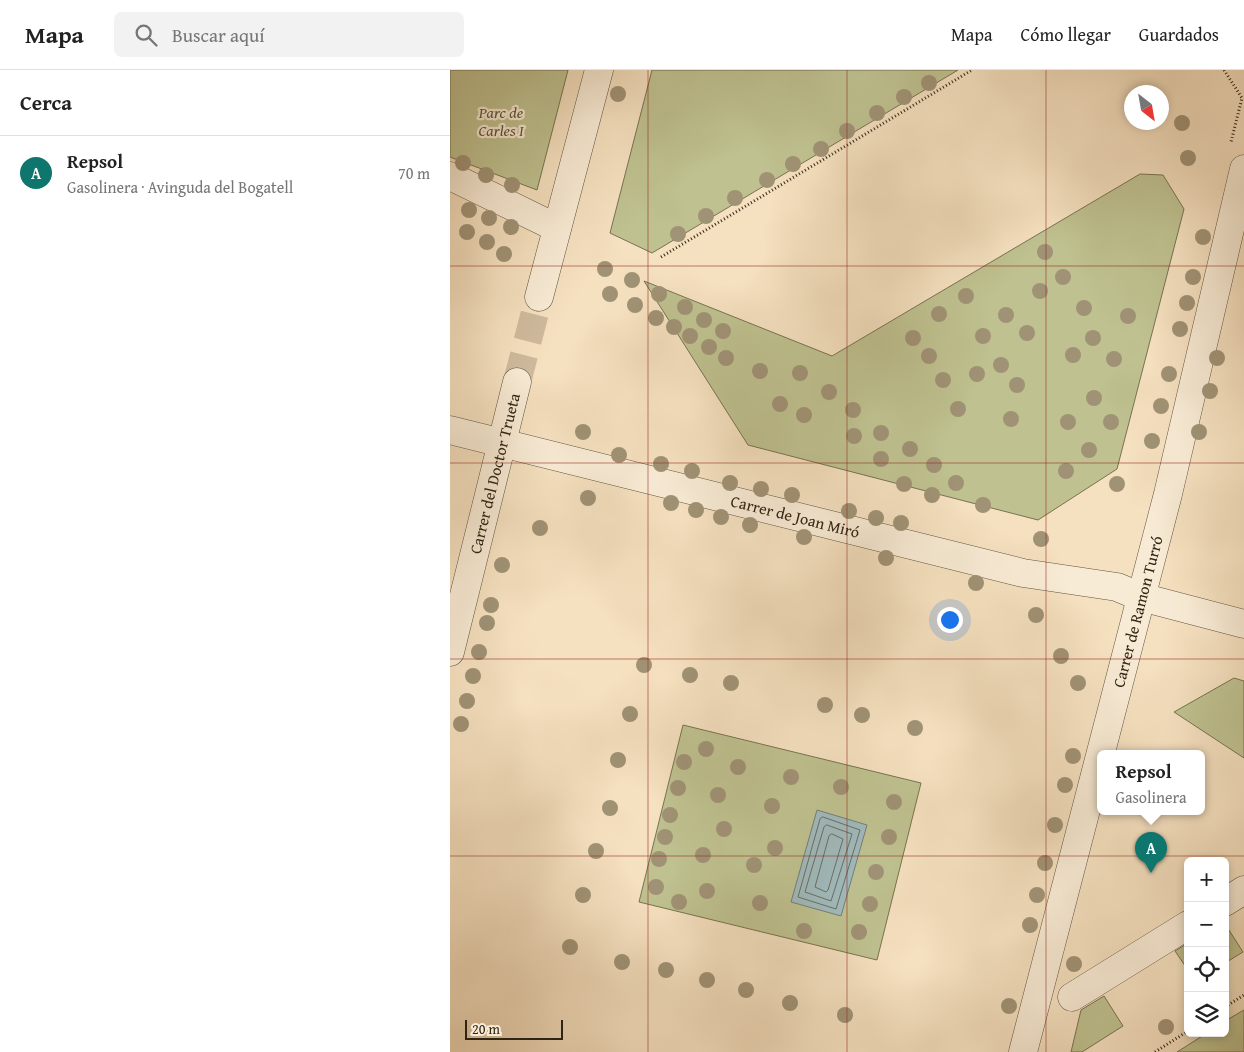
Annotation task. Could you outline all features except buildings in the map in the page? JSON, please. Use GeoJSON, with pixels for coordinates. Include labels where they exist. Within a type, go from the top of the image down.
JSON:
{"type":"FeatureCollection","features":[{"type":"Feature","properties":{"kind":"street"},"geometry":{"type":"LineString","coordinates":[[538,297],[600,70]]}},
{"type":"Feature","properties":{"kind":"street","name":"Carrer de Ramon Turró"},"geometry":{"type":"LineString","coordinates":[[1101,750],[1168,494],[1244,170]]}},
{"type":"Feature","properties":{"kind":"street"},"geometry":{"type":"LineString","coordinates":[[450,176],[557,228]]}},
{"type":"Feature","properties":{"kind":"street","name":"Carrer del Doctor Trueta"},"geometry":{"type":"LineString","coordinates":[[450,652],[517,382]]}},
{"type":"Feature","properties":{"kind":"street","name":"Carrer de Joan Miró"},"geometry":{"type":"LineString","coordinates":[[450,430],[501,444],[674,484],[1023,573],[1117,587],[1141,597],[1244,624]]}},
{"type":"Feature","properties":{"kind":"street","name":"Carrer de Ramon Turró"},"geometry":{"type":"LineString","coordinates":[[1023,1052],[1097,767]]}},
{"type":"Feature","properties":{"kind":"street"},"geometry":{"type":"LineString","coordinates":[[1229,899],[1244,890]]}},
{"type":"Feature","properties":{"kind":"street"},"geometry":{"type":"LineString","coordinates":[[1072,997],[1184,927]]}},
{"type":"Feature","properties":{"kind":"path"},"geometry":{"type":"LineString","coordinates":[[661,257],[972,70]]}},
{"type":"Feature","properties":{"kind":"path"},"geometry":{"type":"LineString","coordinates":[[1229,1005],[1244,996]]}},
{"type":"Feature","properties":{"kind":"path"},"geometry":{"type":"LineString","coordinates":[[1155,1052],[1184,1034]]}},
{"type":"Feature","properties":{"kind":"green space","name":"Parc de Carles I"},"geometry":{"type":"Polygon","coordinates":[[[450,70],[568,70],[537,190],[450,157],[450,70]]]}},
{"type":"Feature","properties":{"kind":"green space"},"geometry":{"type":"Polygon","coordinates":[[[652,70],[958,70],[652,253],[610,233],[652,70]]]}},
{"type":"Feature","properties":{"kind":"green space"},"geometry":{"type":"Polygon","coordinates":[[[1140,174],[1163,175],[1184,209],[1117,469],[1038,520],[748,445],[644,281],[832,356],[1140,174]]]}},
{"type":"Feature","properties":{"kind":"green space"},"geometry":{"type":"Polygon","coordinates":[[[1234,678],[1244,681],[1244,758],[1174,712],[1234,678]]]}},
{"type":"Feature","properties":{"kind":"green space"},"geometry":{"type":"Polygon","coordinates":[[[683,725],[921,783],[877,960],[639,902],[683,725]]]}},
{"type":"Feature","properties":{"kind":"green space"},"geometry":{"type":"Polygon","coordinates":[[[1229,930],[1243,952],[1229,961],[1229,930]]]}},
{"type":"Feature","properties":{"kind":"green space"},"geometry":{"type":"Polygon","coordinates":[[[1184,945],[1184,964],[1175,951],[1184,945]]]}},
{"type":"Feature","properties":{"kind":"green space"},"geometry":{"type":"Polygon","coordinates":[[[1104,996],[1123,1026],[1082,1052],[1071,1052],[1081,1010],[1104,996]]]}},
{"type":"Feature","properties":{"kind":"green space"},"geometry":{"type":"Polygon","coordinates":[[[1244,1010],[1244,1052],[1177,1052],[1201,1037],[1229,1037],[1229,1019],[1244,1010]]]}},
{"type":"Feature","properties":{"kind":"water"},"geometry":{"type":"Polygon","coordinates":[[[817,810],[867,825],[841,916],[791,902],[817,810]]]}},
{"type":"Feature","properties":{"kind":"tunnel"},"geometry":{"type":"LineString","coordinates":[[517,382],[539,297]]}},
{"type":"Feature","properties":{"kind":"place","name":"Repsol"},"geometry":{"type":"Point","coordinates":[1151,873]}}]}
